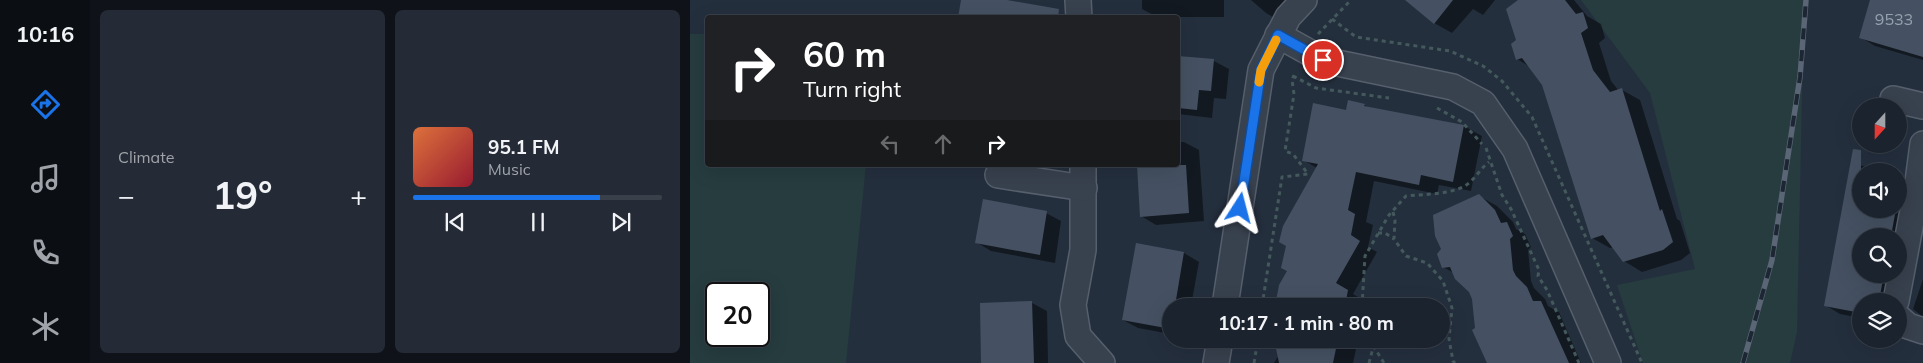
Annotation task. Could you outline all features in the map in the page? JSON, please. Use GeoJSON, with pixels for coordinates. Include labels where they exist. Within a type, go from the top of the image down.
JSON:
{"type":"FeatureCollection","features":[{"type":"Feature","properties":{"kind":"street"},"geometry":{"type":"LineString","coordinates":[[1078,0],[1079,15]]}},
{"type":"Feature","properties":{"kind":"street"},"geometry":{"type":"LineString","coordinates":[[1226,298],[1261,70],[1288,16],[1304,0]]}},
{"type":"Feature","properties":{"kind":"street"},"geometry":{"type":"LineString","coordinates":[[1278,35],[1323,60],[1453,87],[1483,103],[1515,149],[1608,363]]}},
{"type":"Feature","properties":{"kind":"street"},"geometry":{"type":"LineString","coordinates":[[1908,102],[1923,106]]}},
{"type":"Feature","properties":{"kind":"street"},"geometry":{"type":"LineString","coordinates":[[1898,293],[1920,190],[1923,144]]}},
{"type":"Feature","properties":{"kind":"street"},"geometry":{"type":"LineString","coordinates":[[998,175],[1084,176],[1083,250],[1073,305],[1078,336],[1102,363]]}},
{"type":"Feature","properties":{"kind":"street"},"geometry":{"type":"LineString","coordinates":[[1907,325],[1923,331]]}},
{"type":"Feature","properties":{"kind":"street"},"geometry":{"type":"LineString","coordinates":[[1216,363],[1218,348]]}},
{"type":"Feature","properties":{"kind":"path"},"geometry":{"type":"LineString","coordinates":[[1263,298],[1282,177],[1308,174],[1293,154],[1285,151],[1294,94],[1293,76],[1298,59],[1304,50],[1351,0]]}},
{"type":"Feature","properties":{"kind":"path"},"geometry":{"type":"LineString","coordinates":[[1293,76],[1316,88],[1392,99]]}},
{"type":"Feature","properties":{"kind":"path"},"geometry":{"type":"LineString","coordinates":[[1435,108],[1462,122],[1486,148],[1502,195],[1511,209],[1539,270],[1538,276],[1548,290],[1579,363]]}},
{"type":"Feature","properties":{"kind":"path"},"geometry":{"type":"LineString","coordinates":[[1362,298],[1365,256],[1393,211],[1406,196],[1449,192],[1469,183],[1480,169],[1489,162]]}},
{"type":"Feature","properties":{"kind":"path"},"geometry":{"type":"LineString","coordinates":[[1393,211],[1395,220],[1394,239]]}},
{"type":"Feature","properties":{"kind":"path"},"geometry":{"type":"LineString","coordinates":[[1378,233],[1385,234],[1394,239],[1406,256],[1427,263],[1443,281],[1452,308],[1448,339],[1455,363]]}},
{"type":"Feature","properties":{"kind":"path"},"geometry":{"type":"LineString","coordinates":[[1254,363],[1256,348]]}},
{"type":"Feature","properties":{"kind":"path"},"geometry":{"type":"LineString","coordinates":[[1369,363],[1373,348]]}},
{"type":"Feature","properties":{"kind":"path"},"geometry":{"type":"LineString","coordinates":[[1374,348],[1384,363]]}},
{"type":"Feature","properties":{"kind":"green space"},"geometry":{"type":"Polygon","coordinates":[[[1581,0],[1804,0],[1797,332],[1790,363],[1643,363],[1617,285],[1695,269],[1650,93],[1581,0]]]}},
{"type":"Feature","properties":{"kind":"green space"},"geometry":{"type":"Polygon","coordinates":[[[690,34],[705,34],[705,167],[866,167],[846,363],[690,363],[690,34]]]}},
{"type":"Feature","properties":{"kind":"building"},"geometry":{"type":"Polygon","coordinates":[[[961,0],[1007,0],[1059,9],[1058,15],[958,15],[961,0]]]}},
{"type":"Feature","properties":{"kind":"building"},"geometry":{"type":"Polygon","coordinates":[[[1405,0],[1453,0],[1434,24],[1405,0]]]}},
{"type":"Feature","properties":{"kind":"building"},"geometry":{"type":"Polygon","coordinates":[[[1518,0],[1565,0],[1576,14],[1583,12],[1588,28],[1581,33],[1593,70],[1610,92],[1622,88],[1660,211],[1662,209],[1673,242],[1663,250],[1623,262],[1603,235],[1591,239],[1542,85],[1522,58],[1516,60],[1511,44],[1516,40],[1506,9],[1518,0]]]}},
{"type":"Feature","properties":{"kind":"building"},"geometry":{"type":"Polygon","coordinates":[[[1870,0],[1923,0],[1923,57],[1859,38],[1870,0]]]}},
{"type":"Feature","properties":{"kind":"building"},"geometry":{"type":"Polygon","coordinates":[[[1180,56],[1214,59],[1211,91],[1199,90],[1197,110],[1180,108],[1180,56]]]}},
{"type":"Feature","properties":{"kind":"building"},"geometry":{"type":"Polygon","coordinates":[[[1348,100],[1365,104],[1364,106],[1464,125],[1453,182],[1421,175],[1419,185],[1356,172],[1348,210],[1355,214],[1351,235],[1360,241],[1336,283],[1348,290],[1346,298],[1277,298],[1279,285],[1287,271],[1281,268],[1286,246],[1279,242],[1283,226],[1318,164],[1302,161],[1313,103],[1346,110],[1348,100]]]}},
{"type":"Feature","properties":{"kind":"building"},"geometry":{"type":"Polygon","coordinates":[[[1852,153],[1861,153],[1861,163],[1852,163],[1852,218],[1894,218],[1892,228],[1852,228],[1852,283],[1882,283],[1880,293],[1852,293],[1852,311],[1824,306],[1852,153]]]}},
{"type":"Feature","properties":{"kind":"building"},"geometry":{"type":"Polygon","coordinates":[[[1180,165],[1186,165],[1189,213],[1140,217],[1137,167],[1180,167],[1180,165]]]}},
{"type":"Feature","properties":{"kind":"building"},"geometry":{"type":"Polygon","coordinates":[[[1479,194],[1495,210],[1501,223],[1507,222],[1513,236],[1510,239],[1513,270],[1527,287],[1533,301],[1541,301],[1569,363],[1487,363],[1472,330],[1475,328],[1472,299],[1469,292],[1455,279],[1450,267],[1442,268],[1437,254],[1441,249],[1435,236],[1433,215],[1479,194]]]}},
{"type":"Feature","properties":{"kind":"building"},"geometry":{"type":"Polygon","coordinates":[[[983,199],[1047,211],[1040,255],[975,243],[983,199]]]}},
{"type":"Feature","properties":{"kind":"building"},"geometry":{"type":"Polygon","coordinates":[[[1136,243],[1184,252],[1176,298],[1162,298],[1162,327],[1122,320],[1136,243]]]}},
{"type":"Feature","properties":{"kind":"building"},"geometry":{"type":"Polygon","coordinates":[[[1032,301],[1034,363],[981,363],[980,303],[1032,301]]]}},
{"type":"Feature","properties":{"kind":"building"},"geometry":{"type":"Polygon","coordinates":[[[1276,348],[1336,348],[1333,363],[1279,363],[1276,348]]]}},
{"type":"Feature","properties":{"kind":"railway"},"geometry":{"type":"LineString","coordinates":[[1743,363],[1772,260],[1800,77],[1806,0]]}},
{"type":"Feature","properties":{"kind":"slow traffic"},"geometry":{"type":"LineString","coordinates":[[1259,82],[1261,70],[1276,40]]}},
{"type":"Feature","properties":{"kind":"route"},"geometry":{"type":"LineString","coordinates":[[1240,208],[1261,70],[1278,35],[1323,60]]}}]}
